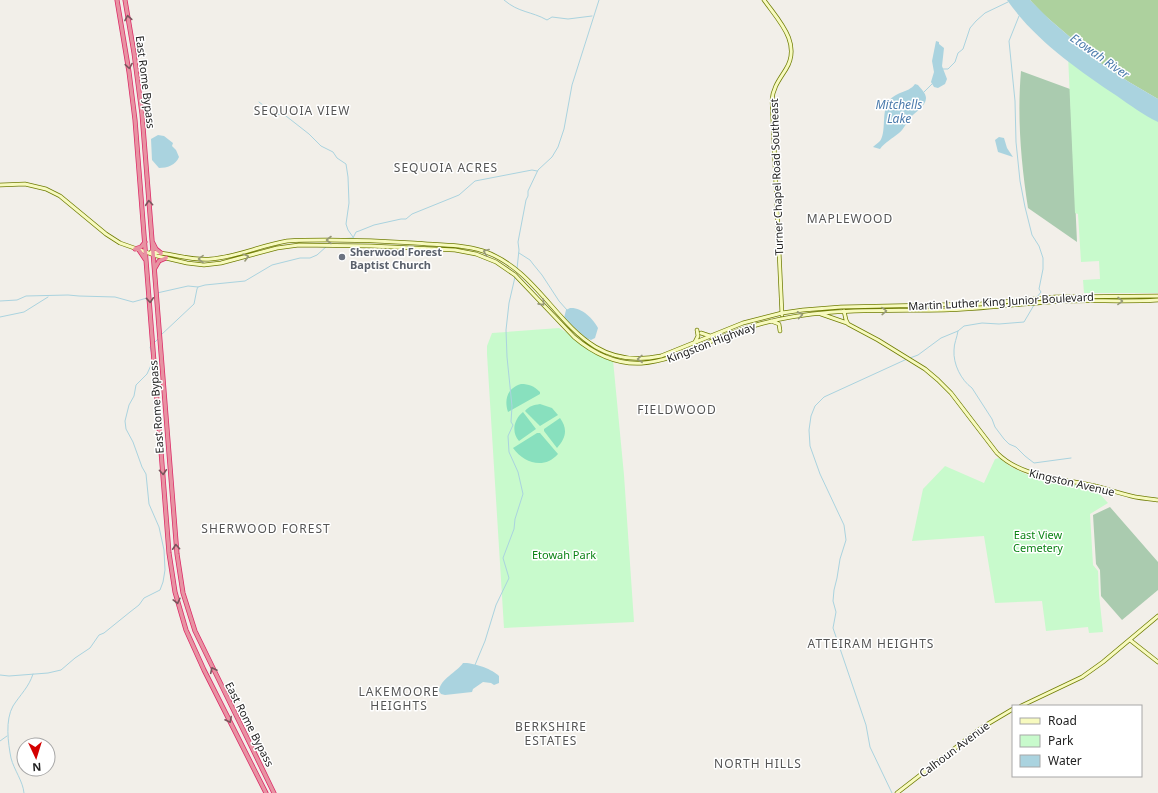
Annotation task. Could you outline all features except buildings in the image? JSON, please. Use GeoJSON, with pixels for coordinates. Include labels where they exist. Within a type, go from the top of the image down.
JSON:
{"type":"FeatureCollection","features":[{"type":"Feature","properties":{"kind":"highway","name":"East Rome Bypass"},"geometry":{"type":"LineString","coordinates":[[117,0],[125,41],[133,100],[168,539],[175,592],[183,622],[195,650],[266,793]]}},
{"type":"Feature","properties":{"kind":"highway","name":"East Rome Bypass"},"geometry":{"type":"LineString","coordinates":[[125,0],[141,103],[177,554],[183,593],[190,619],[202,647],[274,793]]}},
{"type":"Feature","properties":{"kind":"highway"},"geometry":{"type":"LineString","coordinates":[[145,241],[141,247],[137,249],[147,261]]}},
{"type":"Feature","properties":{"kind":"highway"},"geometry":{"type":"LineString","coordinates":[[152,242],[156,249],[161,253]]}},
{"type":"Feature","properties":{"kind":"highway"},"geometry":{"type":"LineString","coordinates":[[155,269],[159,261],[166,258]]}},
{"type":"Feature","properties":{"kind":"main road","name":"Turner Chapel Road Southeast"},"geometry":{"type":"LineString","coordinates":[[764,0],[786,31],[791,46],[790,61],[776,84],[772,97],[783,318]]}},
{"type":"Feature","properties":{"kind":"main road"},"geometry":{"type":"LineString","coordinates":[[0,185],[25,184],[46,189],[68,202],[113,239],[137,249],[153,253]]}},
{"type":"Feature","properties":{"kind":"main road","name":"Kingston Highway"},"geometry":{"type":"LineString","coordinates":[[153,253],[161,253],[182,258],[210,259],[226,257],[289,241],[317,240],[454,245],[474,249],[497,257],[519,272],[578,335],[592,346],[610,354],[634,359],[651,358],[668,354],[743,323],[782,313],[792,312]]}},
{"type":"Feature","properties":{"kind":"main road","name":"Kingston Highway"},"geometry":{"type":"LineString","coordinates":[[153,253],[191,264],[208,264],[226,262],[293,245],[371,246],[467,252],[492,260],[515,275],[580,343],[598,354],[623,362],[641,364],[665,360],[730,333],[769,321],[817,313],[845,312]]}},
{"type":"Feature","properties":{"kind":"main road","name":"Martin Luther King Junior Boulevard"},"geometry":{"type":"LineString","coordinates":[[843,307],[968,304],[1075,296],[1158,296]]}},
{"type":"Feature","properties":{"kind":"main road","name":"Martin Luther King Junior Boulevard"},"geometry":{"type":"LineString","coordinates":[[845,312],[973,309],[1078,301],[1158,300]]}},
{"type":"Feature","properties":{"kind":"main road"},"geometry":{"type":"LineString","coordinates":[[782,306],[786,310],[792,312],[843,307],[848,324]]}},
{"type":"Feature","properties":{"kind":"main road","name":"Kingston Avenue"},"geometry":{"type":"LineString","coordinates":[[817,313],[848,324],[878,340],[933,375],[951,393],[997,453],[1014,466],[1034,474],[1095,486],[1131,496],[1158,500]]}},
{"type":"Feature","properties":{"kind":"main road"},"geometry":{"type":"LineString","coordinates":[[769,321],[778,323],[780,331]]}},
{"type":"Feature","properties":{"kind":"main road"},"geometry":{"type":"LineString","coordinates":[[695,343],[698,336],[697,330]]}},
{"type":"Feature","properties":{"kind":"main road"},"geometry":{"type":"LineString","coordinates":[[701,334],[712,336]]}},
{"type":"Feature","properties":{"kind":"main road"},"geometry":{"type":"LineString","coordinates":[[1023,705],[1082,677],[1103,662],[1158,616]]}},
{"type":"Feature","properties":{"kind":"main road"},"geometry":{"type":"LineString","coordinates":[[1130,640],[1158,662]]}},
{"type":"Feature","properties":{"kind":"main road","name":"Calhoun Avenue"},"geometry":{"type":"LineString","coordinates":[[897,793],[981,728],[1012,711]]}},
{"type":"Feature","properties":{"kind":"green space"},"geometry":{"type":"Polygon","coordinates":[[[1030,0],[1158,0],[1158,99],[1099,62],[1042,13],[1030,0]]]}},
{"type":"Feature","properties":{"kind":"green space"},"geometry":{"type":"Polygon","coordinates":[[[1068,55],[1158,115],[1158,293],[1084,293],[1083,280],[1100,279],[1099,261],[1081,262],[1078,214],[1075,213],[1068,55]]]}},
{"type":"Feature","properties":{"kind":"green space"},"geometry":{"type":"Polygon","coordinates":[[[1021,71],[1070,89],[1077,242],[1028,208],[1020,140],[1019,105],[1021,71]]]}},
{"type":"Feature","properties":{"kind":"green space","name":"Etowah Park"},"geometry":{"type":"Polygon","coordinates":[[[559,328],[613,360],[624,475],[634,622],[504,628],[487,346],[492,333],[559,328]]]}},
{"type":"Feature","properties":{"kind":"green space"},"geometry":{"type":"Polygon","coordinates":[[[521,384],[533,387],[540,392],[540,394],[508,412],[506,403],[508,395],[512,388],[521,384]]]}},
{"type":"Feature","properties":{"kind":"green space"},"geometry":{"type":"Polygon","coordinates":[[[540,404],[552,408],[558,415],[540,426],[525,411],[534,405],[540,404]]]}},
{"type":"Feature","properties":{"kind":"green space"},"geometry":{"type":"Polygon","coordinates":[[[523,412],[536,429],[519,441],[514,430],[517,418],[523,412]]]}},
{"type":"Feature","properties":{"kind":"green space"},"geometry":{"type":"Polygon","coordinates":[[[560,418],[563,422],[565,433],[557,448],[544,429],[560,418]]]}},
{"type":"Feature","properties":{"kind":"green space"},"geometry":{"type":"Polygon","coordinates":[[[537,433],[540,433],[558,454],[547,462],[534,463],[528,461],[513,448],[537,433]]]}},
{"type":"Feature","properties":{"kind":"green space","name":"East View Cemetery"},"geometry":{"type":"Polygon","coordinates":[[[999,458],[1011,467],[1030,476],[1095,489],[1108,503],[1090,514],[1093,565],[1098,571],[1103,632],[1089,633],[1088,627],[1046,631],[1042,601],[995,603],[984,536],[912,541],[923,489],[945,466],[984,483],[995,459],[999,458]]]}},
{"type":"Feature","properties":{"kind":"green space"},"geometry":{"type":"Polygon","coordinates":[[[1110,507],[1158,562],[1158,590],[1122,620],[1101,596],[1100,570],[1096,564],[1093,515],[1110,507]]]}},
{"type":"Feature","properties":{"kind":"water"},"geometry":{"type":"Polygon","coordinates":[[[1007,0],[1030,0],[1049,19],[1099,62],[1158,99],[1158,122],[1087,75],[1058,53],[1030,28],[1007,0]]]}},
{"type":"Feature","properties":{"kind":"water"},"geometry":{"type":"Polygon","coordinates":[[[936,41],[939,42],[939,44],[944,48],[942,66],[947,79],[945,84],[938,88],[934,87],[931,82],[934,72],[932,61],[936,41]]]}},
{"type":"Feature","properties":{"kind":"water","name":"Mitchells Lake"},"geometry":{"type":"Polygon","coordinates":[[[915,84],[918,85],[925,94],[926,101],[924,104],[910,118],[899,133],[886,142],[880,149],[873,147],[882,138],[887,104],[894,96],[909,89],[915,84]]]}},
{"type":"Feature","properties":{"kind":"water"},"geometry":{"type":"Polygon","coordinates":[[[158,135],[164,136],[173,143],[172,146],[176,150],[179,157],[176,162],[168,167],[159,168],[152,160],[151,139],[158,135]]]}},
{"type":"Feature","properties":{"kind":"water"},"geometry":{"type":"Polygon","coordinates":[[[999,137],[1004,138],[1007,148],[1013,157],[998,152],[995,140],[999,137]]]}},
{"type":"Feature","properties":{"kind":"water"},"geometry":{"type":"Polygon","coordinates":[[[570,308],[582,311],[593,321],[598,328],[595,338],[591,340],[586,338],[564,318],[566,310],[570,308]]]}},
{"type":"Feature","properties":{"kind":"water"},"geometry":{"type":"Polygon","coordinates":[[[463,663],[477,665],[496,673],[499,676],[499,683],[494,685],[483,682],[473,689],[472,692],[445,695],[441,694],[439,691],[442,683],[463,663]]]}},
{"type":"Feature","properties":{"kind":"waterway"},"geometry":{"type":"LineString","coordinates":[[504,0],[520,10],[547,20],[552,17],[568,19],[592,16]]}},
{"type":"Feature","properties":{"kind":"waterway"},"geometry":{"type":"LineString","coordinates":[[517,269],[519,250],[518,242],[528,191],[538,170],[552,157],[558,147],[564,129],[572,85],[599,0]]}},
{"type":"Feature","properties":{"kind":"waterway"},"geometry":{"type":"LineString","coordinates":[[943,69],[948,69],[955,62],[958,53],[963,49],[970,28],[976,21],[985,13],[1008,2]]}},
{"type":"Feature","properties":{"kind":"waterway"},"geometry":{"type":"LineString","coordinates":[[1019,16],[1009,41],[1015,101],[1016,142],[1020,181],[1032,235],[1039,246],[1043,258],[1043,269],[1039,289],[1041,292],[1037,297]]}},
{"type":"Feature","properties":{"kind":"waterway"},"geometry":{"type":"LineString","coordinates":[[924,92],[932,84]]}},
{"type":"Feature","properties":{"kind":"waterway"},"geometry":{"type":"LineString","coordinates":[[259,102],[273,113],[286,116],[309,134],[321,146],[333,152],[337,158],[346,164],[349,203],[346,224],[353,237]]}},
{"type":"Feature","properties":{"kind":"waterway"},"geometry":{"type":"LineString","coordinates":[[353,238],[356,232],[374,225],[406,219],[412,214],[459,195],[475,181],[532,170],[537,171]]}},
{"type":"Feature","properties":{"kind":"waterway"},"geometry":{"type":"LineString","coordinates":[[339,239],[353,238]]}},
{"type":"Feature","properties":{"kind":"waterway"},"geometry":{"type":"LineString","coordinates":[[157,293],[188,286],[198,287],[245,281],[272,265],[300,258],[310,258],[317,255],[327,246]]}},
{"type":"Feature","properties":{"kind":"waterway"},"geometry":{"type":"LineString","coordinates":[[519,253],[530,260],[567,310]]}},
{"type":"Feature","properties":{"kind":"waterway"},"geometry":{"type":"LineString","coordinates":[[475,665],[485,641],[496,605],[509,578],[503,558],[514,529],[515,519],[523,494],[518,472],[509,452],[508,436],[513,425],[511,422],[512,406],[506,330],[509,303],[515,277]]}},
{"type":"Feature","properties":{"kind":"waterway"},"geometry":{"type":"LineString","coordinates":[[161,335],[194,304],[198,287]]}},
{"type":"Feature","properties":{"kind":"waterway"},"geometry":{"type":"LineString","coordinates":[[0,301],[17,300],[26,296],[68,295],[115,297],[133,302],[147,298]]}},
{"type":"Feature","properties":{"kind":"waterway"},"geometry":{"type":"LineString","coordinates":[[0,317],[24,312],[48,297]]}},
{"type":"Feature","properties":{"kind":"waterway"},"geometry":{"type":"LineString","coordinates":[[910,358],[918,355],[941,338],[958,331],[964,326],[982,323],[999,324],[1024,322],[1037,300]]}},
{"type":"Feature","properties":{"kind":"waterway"},"geometry":{"type":"LineString","coordinates":[[958,331],[954,345],[954,355],[958,371],[964,381],[972,388],[992,419],[995,427],[1004,439],[1009,444],[1016,447],[1034,463],[1071,458]]}},
{"type":"Feature","properties":{"kind":"waterway"},"geometry":{"type":"LineString","coordinates":[[153,344],[158,339]]}},
{"type":"Feature","properties":{"kind":"waterway"},"geometry":{"type":"LineString","coordinates":[[151,346],[152,354]]}},
{"type":"Feature","properties":{"kind":"waterway"},"geometry":{"type":"LineString","coordinates":[[892,793],[870,747],[866,725],[833,628],[836,612],[833,601],[834,590],[840,559],[846,540],[844,525],[820,474],[810,446],[809,430],[811,416],[815,406],[824,397],[907,359]]}},
{"type":"Feature","properties":{"kind":"waterway"},"geometry":{"type":"LineString","coordinates":[[0,675],[9,676],[48,673],[61,670],[90,648],[99,635],[104,633],[139,605],[144,598],[160,590],[165,570],[164,550],[159,527],[149,504],[146,474],[126,429],[125,421],[129,405],[134,396],[136,385],[147,374],[152,363]]}},
{"type":"Feature","properties":{"kind":"waterway"},"geometry":{"type":"LineString","coordinates":[[24,793],[22,784],[11,758],[8,739],[8,725],[10,712],[27,687],[33,674]]}},
{"type":"Feature","properties":{"kind":"waterway"},"geometry":{"type":"LineString","coordinates":[[0,741],[7,736]]}},
{"type":"Feature","properties":{"kind":"place","name":"Sherwood Forest Baptist Church"},"geometry":{"type":"Point","coordinates":[342,257]}},
{"type":"Feature","properties":{"kind":"district","name":"SEQUOIA VIEW"},"geometry":{"type":"Point","coordinates":[302,110]}},
{"type":"Feature","properties":{"kind":"district","name":"SEQUOIA ACRES"},"geometry":{"type":"Point","coordinates":[446,167]}},
{"type":"Feature","properties":{"kind":"district","name":"MAPLEWOOD"},"geometry":{"type":"Point","coordinates":[850,218]}},
{"type":"Feature","properties":{"kind":"district","name":"FIELDWOOD"},"geometry":{"type":"Point","coordinates":[677,409]}},
{"type":"Feature","properties":{"kind":"district","name":"SHERWOOD FOREST"},"geometry":{"type":"Point","coordinates":[266,528]}},
{"type":"Feature","properties":{"kind":"district","name":"ATTEIRAM HEIGHTS"},"geometry":{"type":"Point","coordinates":[871,643]}},
{"type":"Feature","properties":{"kind":"district","name":"LAKEMOORE HEIGHTS"},"geometry":{"type":"Point","coordinates":[399,698]}},
{"type":"Feature","properties":{"kind":"district","name":"BERKSHIRE ESTATES"},"geometry":{"type":"Point","coordinates":[551,733]}},
{"type":"Feature","properties":{"kind":"district","name":"NORTH HILLS"},"geometry":{"type":"Point","coordinates":[758,763]}},
{"type":"Feature","properties":{"kind":"water label","name":"Etowah River"},"geometry":{"type":"Point","coordinates":[1100,56]}}]}
